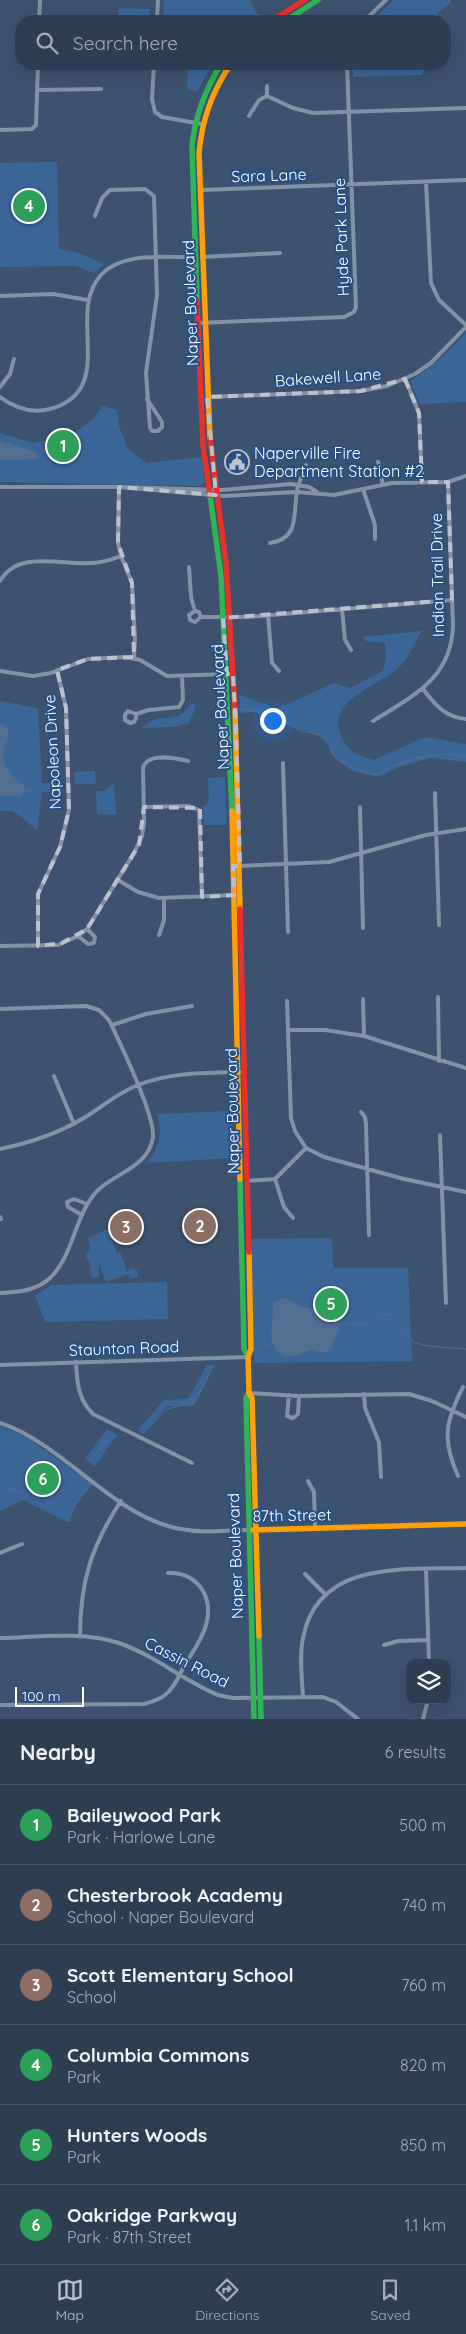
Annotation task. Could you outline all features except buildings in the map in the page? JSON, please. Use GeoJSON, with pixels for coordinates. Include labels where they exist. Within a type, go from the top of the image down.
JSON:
{"type":"FeatureCollection","features":[{"type":"Feature","properties":{"kind":"main road"},"geometry":{"type":"LineString","coordinates":[[281,15],[305,0]]}},
{"type":"Feature","properties":{"kind":"main road"},"geometry":{"type":"LineString","coordinates":[[294,15],[318,0]]}},
{"type":"Feature","properties":{"kind":"main road","name":"Naper Boulevard"},"geometry":{"type":"LineString","coordinates":[[217,70],[207,87],[194,123],[192,190],[195,257],[201,323],[208,492],[226,618],[230,674],[244,1182],[251,1349],[248,1357],[249,1393],[252,1398],[257,1698],[254,1719]]}},
{"type":"Feature","properties":{"kind":"main road","name":"Naper Boulevard"},"geometry":{"type":"LineString","coordinates":[[201,323],[202,256],[199,152],[202,124],[211,94],[227,70]]}},
{"type":"Feature","properties":{"kind":"main road","name":"Naper Boulevard"},"geometry":{"type":"LineString","coordinates":[[204,397],[226,564],[226,618]]}},
{"type":"Feature","properties":{"kind":"main road","name":"Naper Boulevard"},"geometry":{"type":"LineString","coordinates":[[249,1393],[246,1398],[248,1530],[257,1698],[261,1719]]}},
{"type":"Feature","properties":{"kind":"main road","name":"87th Street"},"geometry":{"type":"LineString","coordinates":[[248,1530],[466,1524]]}},
{"type":"Feature","properties":{"kind":"street"},"geometry":{"type":"LineString","coordinates":[[39,15],[40,0]]}},
{"type":"Feature","properties":{"kind":"street"},"geometry":{"type":"LineString","coordinates":[[157,15],[158,0]]}},
{"type":"Feature","properties":{"kind":"street"},"geometry":{"type":"LineString","coordinates":[[370,15],[386,0]]}},
{"type":"Feature","properties":{"kind":"street"},"geometry":{"type":"LineString","coordinates":[[0,130],[29,129],[34,127],[37,120],[38,70]]}},
{"type":"Feature","properties":{"kind":"street"},"geometry":{"type":"LineString","coordinates":[[154,70],[152,99],[155,112],[162,117],[202,124]]}},
{"type":"Feature","properties":{"kind":"street","name":"Hyde Park Lane"},"geometry":{"type":"LineString","coordinates":[[201,323],[344,317],[353,314],[356,307],[348,70]]}},
{"type":"Feature","properties":{"kind":"street"},"geometry":{"type":"LineString","coordinates":[[266,96],[267,86]]}},
{"type":"Feature","properties":{"kind":"street"},"geometry":{"type":"LineString","coordinates":[[37,90],[101,89]]}},
{"type":"Feature","properties":{"kind":"street"},"geometry":{"type":"LineString","coordinates":[[266,96],[301,111],[349,112],[466,108]]}},
{"type":"Feature","properties":{"kind":"street"},"geometry":{"type":"LineString","coordinates":[[249,116],[259,100],[266,96]]}},
{"type":"Feature","properties":{"kind":"street","name":"Sara Lane"},"geometry":{"type":"LineString","coordinates":[[192,190],[466,180]]}},
{"type":"Feature","properties":{"kind":"street"},"geometry":{"type":"LineString","coordinates":[[426,182],[431,283],[439,300],[466,326]]}},
{"type":"Feature","properties":{"kind":"street"},"geometry":{"type":"LineString","coordinates":[[95,216],[102,198],[108,191],[143,189],[150,191],[155,198],[157,295],[147,361],[147,399],[150,428],[158,431],[162,427],[162,422],[147,399]]}},
{"type":"Feature","properties":{"kind":"street"},"geometry":{"type":"LineString","coordinates":[[0,397],[16,407],[34,411],[58,406],[73,396],[83,382],[88,368],[88,300],[97,280],[110,268],[127,260],[280,253]]}},
{"type":"Feature","properties":{"kind":"street"},"geometry":{"type":"LineString","coordinates":[[0,296],[53,294],[88,300]]}},
{"type":"Feature","properties":{"kind":"street","name":"Bakewell Lane"},"geometry":{"type":"LineString","coordinates":[[204,397],[361,391],[387,386],[405,379],[433,361],[466,326]]}},
{"type":"Feature","properties":{"kind":"street"},"geometry":{"type":"LineString","coordinates":[[0,387],[10,374],[14,360]]}},
{"type":"Feature","properties":{"kind":"street"},"geometry":{"type":"LineString","coordinates":[[405,379],[419,413],[422,482]]}},
{"type":"Feature","properties":{"kind":"street"},"geometry":{"type":"LineString","coordinates":[[378,462],[383,484]]}},
{"type":"Feature","properties":{"kind":"street"},"geometry":{"type":"LineString","coordinates":[[270,543],[282,540],[290,532],[295,518],[297,492],[306,465]]}},
{"type":"Feature","properties":{"kind":"street"},"geometry":{"type":"LineString","coordinates":[[0,487],[118,487],[208,492],[317,492],[340,495],[383,484],[448,482],[466,476]]}},
{"type":"Feature","properties":{"kind":"street","name":"Indian Trail Drive"},"geometry":{"type":"LineString","coordinates":[[373,721],[423,689],[439,670],[451,644],[453,631],[448,482]]}},
{"type":"Feature","properties":{"kind":"street"},"geometry":{"type":"LineString","coordinates":[[216,492],[299,485],[317,492]]}},
{"type":"Feature","properties":{"kind":"street"},"geometry":{"type":"LineString","coordinates":[[118,487],[118,543],[132,583],[135,638],[134,658]]}},
{"type":"Feature","properties":{"kind":"street"},"geometry":{"type":"LineString","coordinates":[[363,489],[375,525],[375,538]]}},
{"type":"Feature","properties":{"kind":"street"},"geometry":{"type":"LineString","coordinates":[[0,581],[8,570],[22,563],[90,564],[121,556]]}},
{"type":"Feature","properties":{"kind":"street"},"geometry":{"type":"LineString","coordinates":[[189,568],[191,598],[195,610],[200,614],[200,618]]}},
{"type":"Feature","properties":{"kind":"street"},"geometry":{"type":"LineString","coordinates":[[195,610],[190,613],[190,620],[195,622],[200,618],[342,610],[452,600]]}},
{"type":"Feature","properties":{"kind":"street"},"geometry":{"type":"LineString","coordinates":[[342,610],[345,640],[351,650]]}},
{"type":"Feature","properties":{"kind":"street"},"geometry":{"type":"LineString","coordinates":[[268,615],[272,663],[279,671]]}},
{"type":"Feature","properties":{"kind":"street"},"geometry":{"type":"LineString","coordinates":[[0,671],[24,676],[41,675],[88,659],[134,658],[160,673],[182,676],[230,674]]}},
{"type":"Feature","properties":{"kind":"street","name":"Napoleon Drive"},"geometry":{"type":"LineString","coordinates":[[38,946],[38,894],[60,847],[68,810],[66,708],[57,670]]}},
{"type":"Feature","properties":{"kind":"street"},"geometry":{"type":"LineString","coordinates":[[136,714],[150,710],[179,707],[183,700],[182,676]]}},
{"type":"Feature","properties":{"kind":"street"},"geometry":{"type":"LineString","coordinates":[[423,689],[443,712],[454,718],[466,719]]}},
{"type":"Feature","properties":{"kind":"street"},"geometry":{"type":"LineString","coordinates":[[0,946],[58,945],[78,936],[87,929],[134,853],[142,836],[144,807],[143,768],[145,762],[149,759],[171,758],[188,761]]}},
{"type":"Feature","properties":{"kind":"street"},"geometry":{"type":"LineString","coordinates":[[283,763],[288,932]]}},
{"type":"Feature","properties":{"kind":"street"},"geometry":{"type":"LineString","coordinates":[[435,793],[439,925]]}},
{"type":"Feature","properties":{"kind":"street"},"geometry":{"type":"LineString","coordinates":[[144,807],[189,806],[198,810],[202,897]]}},
{"type":"Feature","properties":{"kind":"street"},"geometry":{"type":"LineString","coordinates":[[360,807],[363,928]]}},
{"type":"Feature","properties":{"kind":"street"},"geometry":{"type":"LineString","coordinates":[[236,866],[330,862],[436,833],[466,829]]}},
{"type":"Feature","properties":{"kind":"street"},"geometry":{"type":"LineString","coordinates":[[118,880],[144,895],[164,898],[237,895]]}},
{"type":"Feature","properties":{"kind":"street"},"geometry":{"type":"LineString","coordinates":[[159,935],[164,920],[164,898]]}},
{"type":"Feature","properties":{"kind":"street"},"geometry":{"type":"LineString","coordinates":[[78,936],[88,944],[94,943],[96,937],[87,929]]}},
{"type":"Feature","properties":{"kind":"street"},"geometry":{"type":"LineString","coordinates":[[438,997],[439,1061]]}},
{"type":"Feature","properties":{"kind":"street"},"geometry":{"type":"LineString","coordinates":[[363,999],[364,1036]]}},
{"type":"Feature","properties":{"kind":"street"},"geometry":{"type":"LineString","coordinates":[[287,1001],[291,1118],[295,1131],[306,1148],[324,1157],[367,1170],[466,1192]]}},
{"type":"Feature","properties":{"kind":"street"},"geometry":{"type":"LineString","coordinates":[[0,1009],[86,1006],[104,1014],[112,1025],[137,1085],[152,1123],[153,1132],[150,1147],[141,1161],[104,1185],[87,1204],[64,1258],[48,1280],[28,1290],[0,1293]]}},
{"type":"Feature","properties":{"kind":"street"},"geometry":{"type":"LineString","coordinates":[[112,1025],[146,1014],[192,1006]]}},
{"type":"Feature","properties":{"kind":"street"},"geometry":{"type":"LineString","coordinates":[[288,1030],[325,1030],[364,1036],[466,1068]]}},
{"type":"Feature","properties":{"kind":"street"},"geometry":{"type":"LineString","coordinates":[[0,1149],[36,1140],[74,1124],[113,1098],[137,1085],[174,1075],[241,1072]]}},
{"type":"Feature","properties":{"kind":"street"},"geometry":{"type":"LineString","coordinates":[[54,1076],[74,1124]]}},
{"type":"Feature","properties":{"kind":"street"},"geometry":{"type":"LineString","coordinates":[[360,1112],[365,1117],[366,1124],[369,1235]]}},
{"type":"Feature","properties":{"kind":"street"},"geometry":{"type":"LineString","coordinates":[[440,1135],[446,1303]]}},
{"type":"Feature","properties":{"kind":"street"},"geometry":{"type":"LineString","coordinates":[[244,1182],[275,1179],[306,1148]]}},
{"type":"Feature","properties":{"kind":"street"},"geometry":{"type":"LineString","coordinates":[[275,1179],[284,1207],[293,1218]]}},
{"type":"Feature","properties":{"kind":"street"},"geometry":{"type":"LineString","coordinates":[[82,1215],[68,1207],[67,1202],[74,1199],[87,1204]]}},
{"type":"Feature","properties":{"kind":"street","name":"Staunton Road"},"geometry":{"type":"LineString","coordinates":[[0,1365],[248,1357]]}},
{"type":"Feature","properties":{"kind":"street"},"geometry":{"type":"LineString","coordinates":[[76,1362],[79,1393],[93,1414],[192,1463]]}},
{"type":"Feature","properties":{"kind":"street"},"geometry":{"type":"LineString","coordinates":[[458,1476],[448,1449],[447,1430],[451,1410],[463,1387]]}},
{"type":"Feature","properties":{"kind":"street"},"geometry":{"type":"LineString","coordinates":[[249,1393],[299,1396],[409,1394],[432,1401],[466,1417]]}},
{"type":"Feature","properties":{"kind":"street"},"geometry":{"type":"LineString","coordinates":[[364,1394],[365,1408],[379,1442],[381,1477]]}},
{"type":"Feature","properties":{"kind":"street"},"geometry":{"type":"LineString","coordinates":[[289,1395],[287,1416],[293,1418],[298,1414],[299,1396]]}},
{"type":"Feature","properties":{"kind":"street","name":"87th Street"},"geometry":{"type":"LineString","coordinates":[[0,1423],[28,1435],[146,1517],[174,1528],[196,1532],[248,1530]]}},
{"type":"Feature","properties":{"kind":"street"},"geometry":{"type":"LineString","coordinates":[[308,1481],[314,1492],[315,1528]]}},
{"type":"Feature","properties":{"kind":"street"},"geometry":{"type":"LineString","coordinates":[[80,1637],[80,1604],[84,1584],[100,1536],[121,1501]]}},
{"type":"Feature","properties":{"kind":"street"},"geometry":{"type":"LineString","coordinates":[[0,1553],[22,1544]]}},
{"type":"Feature","properties":{"kind":"street"},"geometry":{"type":"LineString","coordinates":[[303,1696],[303,1639],[308,1622],[326,1595],[343,1582],[361,1574],[383,1570],[466,1568]]}},
{"type":"Feature","properties":{"kind":"street"},"geometry":{"type":"LineString","coordinates":[[426,1569],[429,1659]]}},
{"type":"Feature","properties":{"kind":"street"},"geometry":{"type":"LineString","coordinates":[[0,1704],[144,1704],[164,1696],[173,1687],[205,1630],[207,1605],[203,1589],[195,1580],[184,1574],[168,1573]]}},
{"type":"Feature","properties":{"kind":"street"},"geometry":{"type":"LineString","coordinates":[[305,1574],[326,1595]]}},
{"type":"Feature","properties":{"kind":"street","name":"Cassin Road"},"geometry":{"type":"LineString","coordinates":[[0,1638],[80,1637],[102,1639],[121,1644],[218,1695],[233,1698],[322,1697],[358,1719]]}},
{"type":"Feature","properties":{"kind":"street"},"geometry":{"type":"LineString","coordinates":[[384,1646],[398,1641],[428,1640]]}},
{"type":"Feature","properties":{"kind":"street"},"geometry":{"type":"LineString","coordinates":[[423,1719],[427,1704]]}},
{"type":"Feature","properties":{"kind":"highlighted area"},"geometry":{"type":"Polygon","coordinates":[[[405,379],[419,413],[422,482],[448,482],[452,600],[223,618],[227,674],[233,674],[236,730],[240,866],[233,866],[234,895],[202,897],[200,808],[144,807],[139,845],[87,929],[62,943],[38,946],[38,894],[60,847],[69,810],[66,708],[57,670],[88,659],[134,657],[132,583],[118,543],[119,487],[216,495],[207,397],[361,391],[405,379]]]}},
{"type":"Feature","properties":{"kind":"shaded area"},"geometry":{"type":"Polygon","coordinates":[[[164,0],[249,0],[258,15],[163,15],[164,0]]]}},
{"type":"Feature","properties":{"kind":"shaded area"},"geometry":{"type":"Polygon","coordinates":[[[393,0],[451,0],[451,3],[437,15],[378,15],[393,0]]]}},
{"type":"Feature","properties":{"kind":"shaded area"},"geometry":{"type":"Polygon","coordinates":[[[119,8],[150,9],[150,15],[118,15],[119,8]]]}},
{"type":"Feature","properties":{"kind":"shaded area"},"geometry":{"type":"Polygon","coordinates":[[[188,70],[209,70],[197,92],[187,88],[188,70]]]}},
{"type":"Feature","properties":{"kind":"shaded area"},"geometry":{"type":"Polygon","coordinates":[[[353,70],[423,70],[423,75],[353,77],[353,70]]]}},
{"type":"Feature","properties":{"kind":"shaded area"},"geometry":{"type":"Polygon","coordinates":[[[57,162],[59,249],[82,254],[104,264],[94,273],[76,266],[0,267],[0,163],[57,162]]]}},
{"type":"Feature","properties":{"kind":"shaded area"},"geometry":{"type":"Polygon","coordinates":[[[466,332],[466,402],[420,404],[410,381],[440,359],[466,332]]]}},
{"type":"Feature","properties":{"kind":"shaded area"},"geometry":{"type":"Polygon","coordinates":[[[102,406],[117,410],[119,426],[128,449],[147,463],[202,457],[204,484],[199,486],[0,482],[0,433],[33,443],[73,434],[94,418],[102,406]]]}},
{"type":"Feature","properties":{"kind":"shaded area"},"geometry":{"type":"Polygon","coordinates":[[[0,441],[33,451],[37,454],[37,459],[0,460],[0,441]]]}},
{"type":"Feature","properties":{"kind":"shaded area"},"geometry":{"type":"Polygon","coordinates":[[[422,631],[408,656],[394,672],[349,701],[342,710],[338,721],[340,733],[349,748],[362,756],[374,760],[425,737],[466,744],[466,762],[431,758],[399,767],[381,776],[374,776],[353,771],[339,762],[332,755],[328,745],[319,736],[253,712],[240,713],[239,695],[277,709],[334,683],[350,688],[383,671],[386,657],[385,643],[366,641],[362,637],[422,631]]]}},
{"type":"Feature","properties":{"kind":"shaded area"},"geometry":{"type":"Polygon","coordinates":[[[0,701],[38,708],[42,783],[62,783],[63,792],[42,792],[37,830],[13,811],[0,811],[0,701]]]}},
{"type":"Feature","properties":{"kind":"shaded area"},"geometry":{"type":"Polygon","coordinates":[[[190,704],[195,704],[196,706],[189,723],[173,727],[142,728],[155,720],[180,715],[190,704]]]}},
{"type":"Feature","properties":{"kind":"shaded area"},"geometry":{"type":"Polygon","coordinates":[[[0,723],[8,729],[8,737],[3,755],[4,761],[8,770],[24,786],[24,792],[21,796],[0,796],[0,723]]]}},
{"type":"Feature","properties":{"kind":"shaded area"},"geometry":{"type":"Polygon","coordinates":[[[95,771],[96,784],[75,784],[74,772],[95,771]]]}},
{"type":"Feature","properties":{"kind":"shaded area"},"geometry":{"type":"Polygon","coordinates":[[[225,777],[226,825],[204,825],[203,806],[206,806],[209,801],[208,778],[225,777]]]}},
{"type":"Feature","properties":{"kind":"shaded area"},"geometry":{"type":"Polygon","coordinates":[[[114,783],[116,815],[97,814],[96,791],[104,791],[114,783]]]}},
{"type":"Feature","properties":{"kind":"shaded area"},"geometry":{"type":"Polygon","coordinates":[[[231,1111],[233,1158],[147,1163],[159,1140],[160,1128],[157,1114],[231,1111]]]}},
{"type":"Feature","properties":{"kind":"shaded area"},"geometry":{"type":"Polygon","coordinates":[[[108,1229],[117,1253],[120,1252],[127,1271],[132,1268],[137,1270],[138,1277],[130,1279],[128,1274],[106,1282],[99,1263],[99,1277],[91,1278],[90,1264],[85,1255],[90,1250],[88,1238],[108,1229]]]}},
{"type":"Feature","properties":{"kind":"shaded area"},"geometry":{"type":"Polygon","coordinates":[[[332,1238],[333,1268],[408,1268],[412,1361],[254,1363],[251,1239],[332,1238]]]}},
{"type":"Feature","properties":{"kind":"shaded area"},"geometry":{"type":"Polygon","coordinates":[[[167,1282],[168,1319],[45,1322],[35,1295],[52,1285],[167,1282]]]}},
{"type":"Feature","properties":{"kind":"shaded area"},"geometry":{"type":"Polygon","coordinates":[[[285,1298],[300,1306],[319,1310],[339,1322],[339,1328],[331,1350],[322,1353],[311,1350],[290,1356],[281,1355],[277,1352],[271,1339],[273,1307],[275,1302],[285,1298]]]}},
{"type":"Feature","properties":{"kind":"shaded area"},"geometry":{"type":"Polygon","coordinates":[[[207,1365],[215,1365],[194,1406],[167,1406],[144,1434],[138,1430],[164,1400],[188,1399],[207,1365]]]}},
{"type":"Feature","properties":{"kind":"shaded area"},"geometry":{"type":"Polygon","coordinates":[[[0,1426],[26,1437],[93,1484],[76,1505],[69,1523],[23,1500],[0,1511],[0,1426]]]}},
{"type":"Feature","properties":{"kind":"shaded area"},"geometry":{"type":"Polygon","coordinates":[[[107,1429],[117,1435],[95,1466],[85,1459],[107,1429]]]}},
{"type":"Feature","properties":{"kind":"waterway"},"geometry":{"type":"LineString","coordinates":[[239,709],[263,713],[299,730],[322,736],[339,759],[369,773],[378,774],[400,763],[428,756],[466,756]]}},
{"type":"Feature","properties":{"kind":"waterway"},"geometry":{"type":"LineString","coordinates":[[24,792],[31,790]]}},
{"type":"Feature","properties":{"kind":"waterway"},"geometry":{"type":"LineString","coordinates":[[340,1324],[370,1324],[386,1314],[398,1321],[406,1334],[416,1343],[434,1347],[466,1349]]}},
{"type":"Feature","properties":{"kind":"waterway"},"geometry":{"type":"LineString","coordinates":[[267,1346],[273,1344]]}},
{"type":"Feature","properties":{"kind":"waterway"},"geometry":{"type":"LineString","coordinates":[[150,1427],[167,1409],[192,1403],[197,1398],[210,1372]]}},
{"type":"Feature","properties":{"kind":"waterway"},"geometry":{"type":"LineString","coordinates":[[95,1455],[107,1439]]}},
{"type":"Feature","properties":{"kind":"waterway"},"geometry":{"type":"LineString","coordinates":[[0,1487],[39,1496],[57,1493],[75,1480]]}},
{"type":"Feature","properties":{"kind":"traffic: fast"},"geometry":{"type":"LineString","coordinates":[[294,15],[318,0]]}},
{"type":"Feature","properties":{"kind":"traffic: fast"},"geometry":{"type":"LineString","coordinates":[[197,301],[192,146],[202,104],[218,70]]}},
{"type":"Feature","properties":{"kind":"traffic: fast"},"geometry":{"type":"LineString","coordinates":[[210,495],[221,576],[232,811]]}},
{"type":"Feature","properties":{"kind":"traffic: fast"},"geometry":{"type":"LineString","coordinates":[[240,1179],[244,1349],[248,1357]]}},
{"type":"Feature","properties":{"kind":"traffic: fast"},"geometry":{"type":"LineString","coordinates":[[249,1393],[246,1398],[254,1719]]}},
{"type":"Feature","properties":{"kind":"traffic: fast"},"geometry":{"type":"LineString","coordinates":[[259,1636],[261,1719]]}},
{"type":"Feature","properties":{"kind":"traffic: slow"},"geometry":{"type":"LineString","coordinates":[[210,439],[199,153],[205,117],[213,95],[227,70]]}},
{"type":"Feature","properties":{"kind":"traffic: slow"},"geometry":{"type":"LineString","coordinates":[[235,709],[240,909]]}},
{"type":"Feature","properties":{"kind":"traffic: slow"},"geometry":{"type":"LineString","coordinates":[[232,811],[240,1179]]}},
{"type":"Feature","properties":{"kind":"traffic: slow"},"geometry":{"type":"LineString","coordinates":[[249,1252],[251,1349],[248,1357],[249,1393],[252,1398],[259,1636]]}},
{"type":"Feature","properties":{"kind":"traffic: slow"},"geometry":{"type":"LineString","coordinates":[[253,1530],[466,1524]]}},
{"type":"Feature","properties":{"kind":"traffic: jam"},"geometry":{"type":"LineString","coordinates":[[281,15],[305,0]]}},
{"type":"Feature","properties":{"kind":"traffic: jam"},"geometry":{"type":"LineString","coordinates":[[197,301],[203,446],[210,495]]}},
{"type":"Feature","properties":{"kind":"traffic: jam"},"geometry":{"type":"LineString","coordinates":[[210,439],[226,564],[235,709]]}},
{"type":"Feature","properties":{"kind":"traffic: jam"},"geometry":{"type":"LineString","coordinates":[[240,909],[249,1252]]}},
{"type":"Feature","properties":{"kind":"place","name":"Columbia Commons"},"geometry":{"type":"Point","coordinates":[29,206]}},
{"type":"Feature","properties":{"kind":"place","name":"Baileywood Park"},"geometry":{"type":"Point","coordinates":[63,446]}},
{"type":"Feature","properties":{"kind":"place","name":"Naperville Fire Department Station #2"},"geometry":{"type":"Point","coordinates":[237,462]}},
{"type":"Feature","properties":{"kind":"place","name":"Chesterbrook Academy"},"geometry":{"type":"Point","coordinates":[200,1226]}},
{"type":"Feature","properties":{"kind":"place","name":"Scott Elementary School"},"geometry":{"type":"Point","coordinates":[126,1227]}},
{"type":"Feature","properties":{"kind":"place","name":"Hunters Woods"},"geometry":{"type":"Point","coordinates":[331,1304]}},
{"type":"Feature","properties":{"kind":"place","name":"Oakridge Parkway"},"geometry":{"type":"Point","coordinates":[43,1479]}}]}
